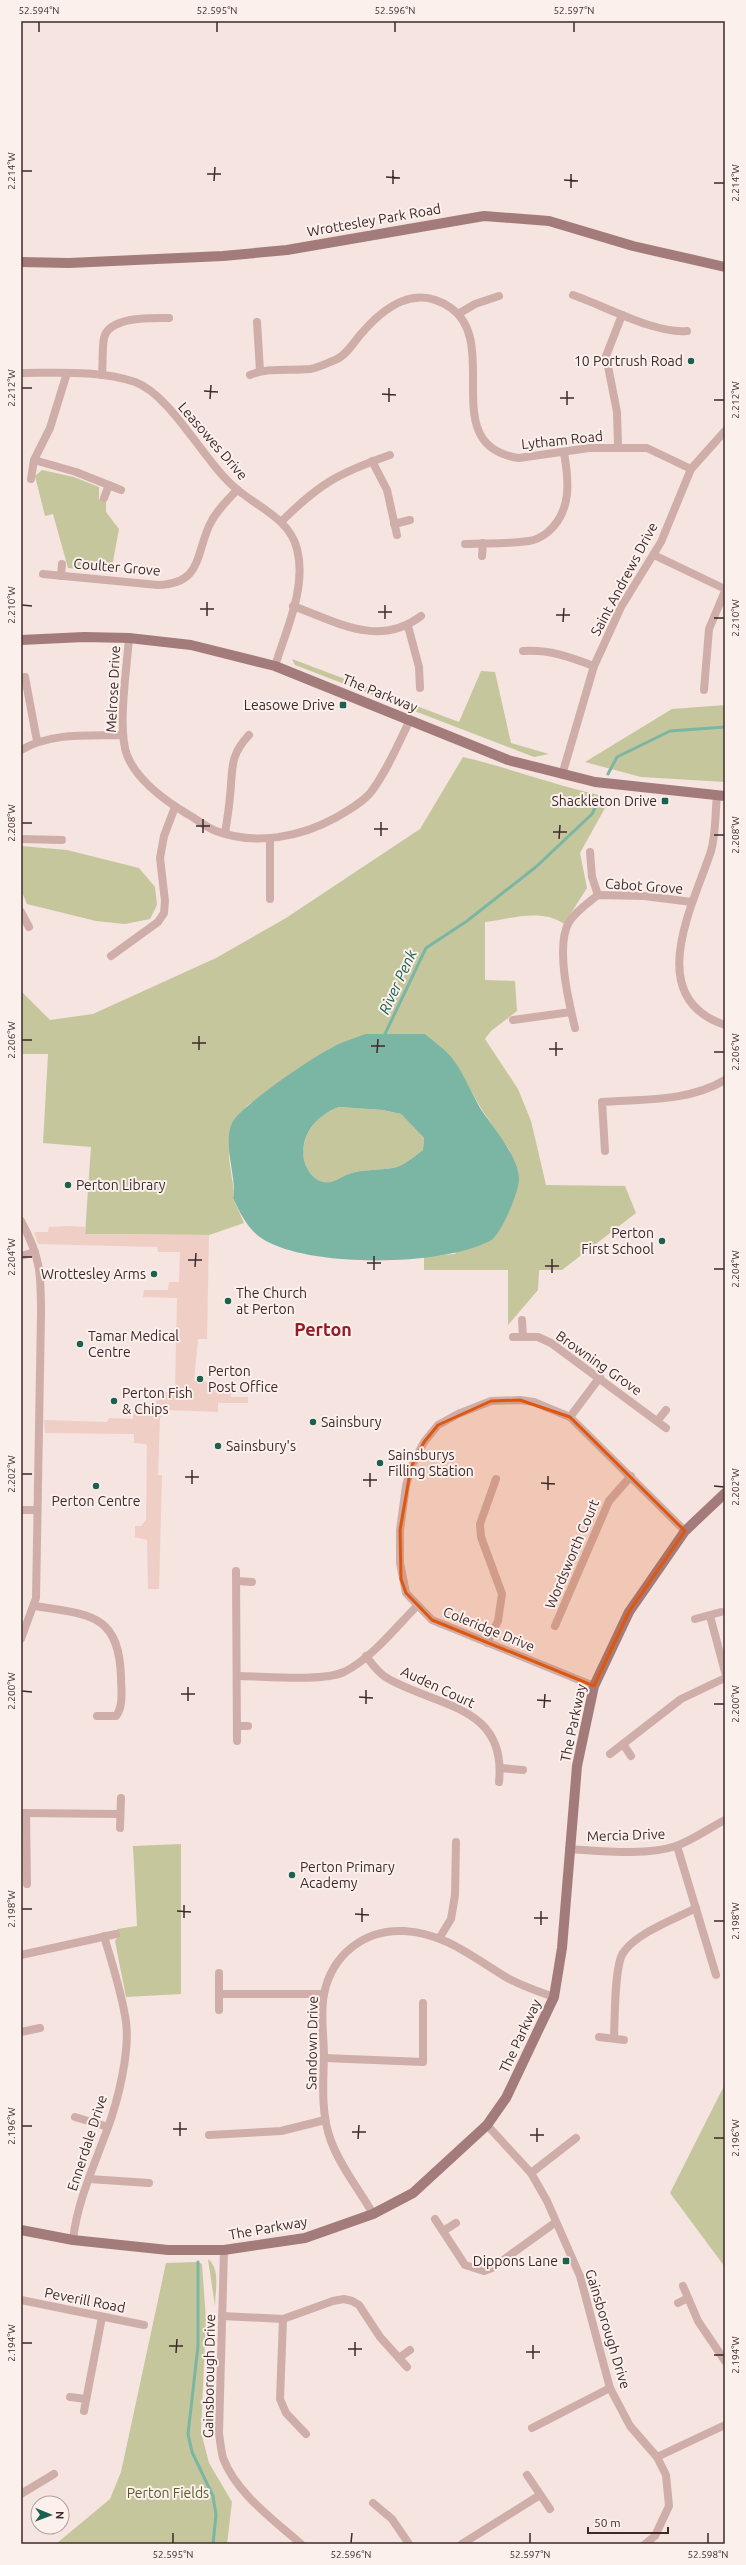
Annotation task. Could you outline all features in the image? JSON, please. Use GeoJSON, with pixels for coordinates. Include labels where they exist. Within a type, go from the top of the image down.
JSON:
{"type":"FeatureCollection","features":[{"type":"Feature","properties":{"kind":"street","name":"Wrottesley Park Road"},"geometry":{"type":"LineString","coordinates":[[21,262],[77,262],[223,256],[279,250],[484,216],[549,221],[633,246],[725,268]]}},
{"type":"Feature","properties":{"kind":"street"},"geometry":{"type":"LineString","coordinates":[[573,295],[622,315],[675,332],[687,331]]}},
{"type":"Feature","properties":{"kind":"street"},"geometry":{"type":"LineString","coordinates":[[250,375],[260,371],[311,369],[338,359],[376,318],[391,305],[408,299],[428,298],[451,308],[458,314],[475,304],[499,296]]}},
{"type":"Feature","properties":{"kind":"street","name":"Lytham Road"},"geometry":{"type":"LineString","coordinates":[[458,314],[462,319],[474,349],[473,412],[484,439],[492,447],[508,456],[531,458],[589,448],[648,448],[691,469]]}},
{"type":"Feature","properties":{"kind":"street"},"geometry":{"type":"LineString","coordinates":[[618,448],[616,412],[606,356],[622,315]]}},
{"type":"Feature","properties":{"kind":"street"},"geometry":{"type":"LineString","coordinates":[[102,375],[104,336],[112,326],[125,321],[169,318]]}},
{"type":"Feature","properties":{"kind":"street"},"geometry":{"type":"LineString","coordinates":[[258,322],[260,371]]}},
{"type":"Feature","properties":{"kind":"street","name":"Leasowes Drive"},"geometry":{"type":"LineString","coordinates":[[21,373],[102,375],[136,383],[164,404],[237,490],[282,521],[297,547],[300,562],[300,577],[275,666]]}},
{"type":"Feature","properties":{"kind":"street"},"geometry":{"type":"LineString","coordinates":[[31,479],[34,460],[50,428],[67,373]]}},
{"type":"Feature","properties":{"kind":"street","name":"Saint Andrews Drive"},"geometry":{"type":"LineString","coordinates":[[562,775],[594,666],[622,607],[654,555],[691,469],[697,460],[725,431]]}},
{"type":"Feature","properties":{"kind":"street"},"geometry":{"type":"LineString","coordinates":[[465,544],[531,541],[544,535],[555,526],[564,514],[569,480],[564,453]]}},
{"type":"Feature","properties":{"kind":"street"},"geometry":{"type":"LineString","coordinates":[[282,521],[324,483],[347,470],[390,455]]}},
{"type":"Feature","properties":{"kind":"street"},"geometry":{"type":"LineString","coordinates":[[34,460],[76,472],[121,490]]}},
{"type":"Feature","properties":{"kind":"street"},"geometry":{"type":"LineString","coordinates":[[372,461],[387,490],[397,535]]}},
{"type":"Feature","properties":{"kind":"street"},"geometry":{"type":"LineString","coordinates":[[104,498],[109,485]]}},
{"type":"Feature","properties":{"kind":"street","name":"Coulter Grove"},"geometry":{"type":"LineString","coordinates":[[43,574],[158,585],[175,584],[188,577],[196,564],[209,526],[218,511],[237,490]]}},
{"type":"Feature","properties":{"kind":"street"},"geometry":{"type":"LineString","coordinates":[[394,524],[410,520]]}},
{"type":"Feature","properties":{"kind":"street"},"geometry":{"type":"LineString","coordinates":[[482,556],[483,543]]}},
{"type":"Feature","properties":{"kind":"street"},"geometry":{"type":"LineString","coordinates":[[654,555],[725,590],[709,629],[704,690]]}},
{"type":"Feature","properties":{"kind":"street","name":"Coulter Grove"},"geometry":{"type":"LineString","coordinates":[[61,576],[62,564]]}},
{"type":"Feature","properties":{"kind":"street"},"geometry":{"type":"LineString","coordinates":[[293,606],[373,633],[396,630],[408,626],[421,616]]}},
{"type":"Feature","properties":{"kind":"street"},"geometry":{"type":"LineString","coordinates":[[408,626],[419,667],[420,688]]}},
{"type":"Feature","properties":{"kind":"street","name":"The Parkway"},"geometry":{"type":"LineString","coordinates":[[21,640],[84,637],[129,638],[191,645],[275,666],[508,760],[562,775],[595,782],[721,796]]}},
{"type":"Feature","properties":{"kind":"street","name":"Melrose Drive"},"geometry":{"type":"LineString","coordinates":[[129,638],[123,736],[128,756],[133,766],[152,787],[175,807],[214,830],[254,839],[270,838],[302,832],[322,826],[349,810],[371,793],[410,720]]}},
{"type":"Feature","properties":{"kind":"street"},"geometry":{"type":"LineString","coordinates":[[523,651],[539,649],[559,653],[594,666]]}},
{"type":"Feature","properties":{"kind":"street"},"geometry":{"type":"LineString","coordinates":[[25,677],[37,741]]}},
{"type":"Feature","properties":{"kind":"street"},"geometry":{"type":"LineString","coordinates":[[225,833],[230,796],[232,763],[239,745],[249,735]]}},
{"type":"Feature","properties":{"kind":"street"},"geometry":{"type":"LineString","coordinates":[[21,750],[37,741],[58,737],[123,736]]}},
{"type":"Feature","properties":{"kind":"street"},"geometry":{"type":"LineString","coordinates":[[721,796],[711,850],[684,924],[679,955],[683,985],[688,996],[698,1009],[725,1025]]}},
{"type":"Feature","properties":{"kind":"street"},"geometry":{"type":"LineString","coordinates":[[111,956],[158,922],[164,913],[165,901],[160,858],[164,836],[175,807]]}},
{"type":"Feature","properties":{"kind":"street"},"geometry":{"type":"LineString","coordinates":[[270,838],[270,899]]}},
{"type":"Feature","properties":{"kind":"street"},"geometry":{"type":"LineString","coordinates":[[21,839],[62,840]]}},
{"type":"Feature","properties":{"kind":"street"},"geometry":{"type":"LineString","coordinates":[[590,852],[592,877],[598,895]]}},
{"type":"Feature","properties":{"kind":"street","name":"Cabot Grove"},"geometry":{"type":"LineString","coordinates":[[575,1028],[566,980],[564,934],[577,912],[598,895],[644,896],[692,902]]}},
{"type":"Feature","properties":{"kind":"street"},"geometry":{"type":"LineString","coordinates":[[21,912],[29,927]]}},
{"type":"Feature","properties":{"kind":"street"},"geometry":{"type":"LineString","coordinates":[[513,1020],[571,1012]]}},
{"type":"Feature","properties":{"kind":"street"},"geometry":{"type":"LineString","coordinates":[[604,1151],[602,1102],[683,1096],[706,1090],[725,1080]]}},
{"type":"Feature","properties":{"kind":"street"},"geometry":{"type":"LineString","coordinates":[[21,1222],[35,1252],[41,1279],[35,1606],[21,1639]]}},
{"type":"Feature","properties":{"kind":"street"},"geometry":{"type":"LineString","coordinates":[[21,1256],[35,1252]]}},
{"type":"Feature","properties":{"kind":"street"},"geometry":{"type":"LineString","coordinates":[[522,1320],[523,1337]]}},
{"type":"Feature","properties":{"kind":"street","name":"Browning Grove"},"geometry":{"type":"LineString","coordinates":[[513,1337],[538,1337],[551,1343],[600,1377],[658,1420],[666,1428]]}},
{"type":"Feature","properties":{"kind":"street"},"geometry":{"type":"LineString","coordinates":[[570,1417],[600,1377]]}},
{"type":"Feature","properties":{"kind":"street","name":"Coleridge Drive"},"geometry":{"type":"LineString","coordinates":[[594,1686],[432,1620],[406,1594],[401,1579],[400,1530],[408,1480],[424,1442],[438,1425],[458,1414],[491,1401],[520,1400],[534,1402],[570,1417],[685,1531]]}},
{"type":"Feature","properties":{"kind":"street"},"geometry":{"type":"LineString","coordinates":[[658,1420],[666,1410]]}},
{"type":"Feature","properties":{"kind":"street","name":"Wordsworth Court"},"geometry":{"type":"LineString","coordinates":[[555,1626],[609,1501],[631,1476]]}},
{"type":"Feature","properties":{"kind":"street"},"geometry":{"type":"LineString","coordinates":[[487,1643],[498,1621],[502,1594],[481,1537],[480,1524],[496,1479]]}},
{"type":"Feature","properties":{"kind":"street","name":"The Parkway"},"geometry":{"type":"LineString","coordinates":[[21,2230],[73,2240],[168,2250],[224,2250],[305,2238],[373,2214],[413,2193],[487,2125],[506,2098],[554,1997],[562,1948],[577,1766],[594,1686],[629,1612],[685,1531],[725,1493]]}},
{"type":"Feature","properties":{"kind":"street"},"geometry":{"type":"LineString","coordinates":[[21,1510],[37,1510]]}},
{"type":"Feature","properties":{"kind":"street"},"geometry":{"type":"LineString","coordinates":[[236,1571],[237,1741]]}},
{"type":"Feature","properties":{"kind":"street"},"geometry":{"type":"LineString","coordinates":[[237,1581],[252,1582]]}},
{"type":"Feature","properties":{"kind":"street"},"geometry":{"type":"LineString","coordinates":[[35,1606],[93,1617],[102,1623],[115,1639],[120,1656],[121,1706],[116,1716],[97,1716]]}},
{"type":"Feature","properties":{"kind":"street"},"geometry":{"type":"LineString","coordinates":[[237,1676],[332,1676],[343,1672],[366,1656],[417,1606]]}},
{"type":"Feature","properties":{"kind":"street"},"geometry":{"type":"LineString","coordinates":[[695,1619],[721,1612]]}},
{"type":"Feature","properties":{"kind":"street"},"geometry":{"type":"LineString","coordinates":[[710,1616],[725,1672]]}},
{"type":"Feature","properties":{"kind":"street","name":"Auden Court"},"geometry":{"type":"LineString","coordinates":[[366,1656],[375,1668],[387,1678],[469,1714],[486,1728],[497,1746],[500,1768],[499,1782]]}},
{"type":"Feature","properties":{"kind":"street"},"geometry":{"type":"LineString","coordinates":[[610,1754],[681,1699],[725,1678]]}},
{"type":"Feature","properties":{"kind":"street"},"geometry":{"type":"LineString","coordinates":[[238,1726],[248,1726]]}},
{"type":"Feature","properties":{"kind":"street"},"geometry":{"type":"LineString","coordinates":[[623,1744],[631,1756]]}},
{"type":"Feature","properties":{"kind":"street"},"geometry":{"type":"LineString","coordinates":[[500,1768],[523,1770]]}},
{"type":"Feature","properties":{"kind":"street"},"geometry":{"type":"LineString","coordinates":[[120,1828],[121,1798]]}},
{"type":"Feature","properties":{"kind":"street"},"geometry":{"type":"LineString","coordinates":[[26,1884],[24,1871],[23,1813],[120,1814]]}},
{"type":"Feature","properties":{"kind":"street","name":"Mercia Drive"},"geometry":{"type":"LineString","coordinates":[[570,1849],[617,1851],[659,1849],[677,1846],[725,1820]]}},
{"type":"Feature","properties":{"kind":"street"},"geometry":{"type":"LineString","coordinates":[[440,1938],[451,1918],[455,1895],[456,1842]]}},
{"type":"Feature","properties":{"kind":"street"},"geometry":{"type":"LineString","coordinates":[[677,1846],[716,1975]]}},
{"type":"Feature","properties":{"kind":"street"},"geometry":{"type":"LineString","coordinates":[[614,2038],[618,1967],[622,1954],[640,1937],[696,1908]]}},
{"type":"Feature","properties":{"kind":"street","name":"Sandown Drive"},"geometry":{"type":"LineString","coordinates":[[373,2214],[343,2170],[330,2141],[324,2120],[324,1994],[333,1969],[347,1950],[370,1935],[384,1931],[403,1930],[440,1938],[465,1950],[505,1977],[554,1997]]}},
{"type":"Feature","properties":{"kind":"street"},"geometry":{"type":"LineString","coordinates":[[21,1955],[116,1934]]}},
{"type":"Feature","properties":{"kind":"street","name":"Ennerdale Drive"},"geometry":{"type":"LineString","coordinates":[[73,2240],[83,2194],[108,2127],[122,2073],[126,2023],[104,1936]]}},
{"type":"Feature","properties":{"kind":"street"},"geometry":{"type":"LineString","coordinates":[[219,1973],[219,2010]]}},
{"type":"Feature","properties":{"kind":"street"},"geometry":{"type":"LineString","coordinates":[[219,1994],[324,1994]]}},
{"type":"Feature","properties":{"kind":"street"},"geometry":{"type":"LineString","coordinates":[[324,2058],[423,2062],[423,2003]]}},
{"type":"Feature","properties":{"kind":"street"},"geometry":{"type":"LineString","coordinates":[[21,2032],[40,2028]]}},
{"type":"Feature","properties":{"kind":"street"},"geometry":{"type":"LineString","coordinates":[[599,2037],[624,2040]]}},
{"type":"Feature","properties":{"kind":"street"},"geometry":{"type":"LineString","coordinates":[[75,2117],[108,2127]]}},
{"type":"Feature","properties":{"kind":"street"},"geometry":{"type":"LineString","coordinates":[[209,2135],[281,2132],[324,2120]]}},
{"type":"Feature","properties":{"kind":"street","name":"Gainsborough Drive"},"geometry":{"type":"LineString","coordinates":[[487,2125],[531,2173],[556,2222],[580,2276],[610,2388],[630,2426],[657,2457],[666,2475],[669,2506],[655,2536],[645,2544]]}},
{"type":"Feature","properties":{"kind":"street"},"geometry":{"type":"LineString","coordinates":[[531,2173],[576,2138]]}},
{"type":"Feature","properties":{"kind":"street"},"geometry":{"type":"LineString","coordinates":[[89,2179],[149,2184]]}},
{"type":"Feature","properties":{"kind":"street"},"geometry":{"type":"LineString","coordinates":[[435,2219],[465,2265],[484,2271],[492,2268],[556,2222]]}},
{"type":"Feature","properties":{"kind":"street"},"geometry":{"type":"LineString","coordinates":[[443,2231],[456,2223]]}},
{"type":"Feature","properties":{"kind":"street","name":"Gainsborough Drive"},"geometry":{"type":"LineString","coordinates":[[224,2250],[219,2433],[223,2458],[236,2481],[254,2502],[301,2544]]}},
{"type":"Feature","properties":{"kind":"street"},"geometry":{"type":"LineString","coordinates":[[683,2286],[698,2321],[725,2361]]}},
{"type":"Feature","properties":{"kind":"street"},"geometry":{"type":"LineString","coordinates":[[678,2303],[688,2298]]}},
{"type":"Feature","properties":{"kind":"street"},"geometry":{"type":"LineString","coordinates":[[222,2316],[282,2319],[333,2301],[344,2299],[352,2301],[359,2305],[380,2337],[406,2367]]}},
{"type":"Feature","properties":{"kind":"street","name":"Peverill Road"},"geometry":{"type":"LineString","coordinates":[[21,2300],[144,2325]]}},
{"type":"Feature","properties":{"kind":"street"},"geometry":{"type":"LineString","coordinates":[[84,2410],[102,2317]]}},
{"type":"Feature","properties":{"kind":"street"},"geometry":{"type":"LineString","coordinates":[[282,2319],[280,2399],[286,2413],[306,2434]]}},
{"type":"Feature","properties":{"kind":"street"},"geometry":{"type":"LineString","coordinates":[[399,2358],[410,2350]]}},
{"type":"Feature","properties":{"kind":"street"},"geometry":{"type":"LineString","coordinates":[[532,2428],[610,2388]]}},
{"type":"Feature","properties":{"kind":"street"},"geometry":{"type":"LineString","coordinates":[[70,2397],[86,2399]]}},
{"type":"Feature","properties":{"kind":"street"},"geometry":{"type":"LineString","coordinates":[[657,2457],[725,2424]]}},
{"type":"Feature","properties":{"kind":"street"},"geometry":{"type":"LineString","coordinates":[[21,2494],[54,2474]]}},
{"type":"Feature","properties":{"kind":"street"},"geometry":{"type":"LineString","coordinates":[[527,2475],[550,2509]]}},
{"type":"Feature","properties":{"kind":"street"},"geometry":{"type":"LineString","coordinates":[[462,2544],[540,2495]]}},
{"type":"Feature","properties":{"kind":"street"},"geometry":{"type":"LineString","coordinates":[[373,2503],[392,2519],[409,2544]]}},
{"type":"Feature","properties":{"kind":"highlighted area"},"geometry":{"type":"Polygon","coordinates":[[[520,1400],[570,1417],[589,1433],[685,1531],[629,1612],[594,1686],[432,1620],[417,1606],[406,1593],[401,1579],[400,1530],[411,1467],[424,1442],[438,1425],[491,1401],[520,1400]]]}},
{"type":"Feature","properties":{"kind":"green space"},"geometry":{"type":"Polygon","coordinates":[[[42,470],[74,477],[99,487],[99,499],[106,502],[106,512],[119,529],[111,572],[68,568],[53,514],[45,516],[35,476],[42,470]]]}},
{"type":"Feature","properties":{"kind":"green space"},"geometry":{"type":"Polygon","coordinates":[[[292,659],[459,722],[481,671],[495,672],[511,743],[549,754],[534,757],[295,665],[292,659]]]}},
{"type":"Feature","properties":{"kind":"green space"},"geometry":{"type":"Polygon","coordinates":[[[725,705],[725,782],[641,777],[585,762],[672,709],[725,705]]]}},
{"type":"Feature","properties":{"kind":"green space"},"geometry":{"type":"Polygon","coordinates":[[[463,757],[575,789],[613,798],[605,808],[580,853],[587,888],[564,924],[555,919],[536,916],[515,917],[485,922],[485,980],[515,981],[517,1011],[491,1031],[485,1039],[518,1089],[531,1121],[546,1185],[625,1186],[636,1213],[562,1270],[539,1270],[538,1290],[508,1325],[508,1270],[424,1270],[424,1257],[455,1254],[510,1151],[482,1110],[453,1059],[390,1034],[365,1034],[331,1048],[248,1105],[232,1123],[229,1158],[234,1192],[233,1198],[244,1223],[209,1235],[85,1234],[91,1147],[43,1143],[48,1054],[21,1054],[21,991],[50,1020],[93,1014],[216,958],[286,918],[420,829],[463,757]]]}},
{"type":"Feature","properties":{"kind":"green space"},"geometry":{"type":"Polygon","coordinates":[[[21,846],[67,850],[139,868],[155,887],[157,905],[150,919],[125,924],[96,921],[27,904],[21,890],[21,846]]]}},
{"type":"Feature","properties":{"kind":"green space"},"geometry":{"type":"Polygon","coordinates":[[[339,1107],[383,1110],[401,1114],[424,1138],[423,1150],[407,1162],[397,1167],[365,1170],[346,1175],[331,1182],[317,1180],[308,1169],[304,1160],[303,1151],[307,1134],[311,1127],[323,1115],[339,1107]]]}},
{"type":"Feature","properties":{"kind":"green space"},"geometry":{"type":"Polygon","coordinates":[[[181,1844],[181,1994],[126,1997],[115,1941],[118,1936],[117,1929],[137,1926],[133,1846],[181,1844]]]}},
{"type":"Feature","properties":{"kind":"green space"},"geometry":{"type":"Polygon","coordinates":[[[725,2084],[725,2267],[670,2193],[725,2084]]]}},
{"type":"Feature","properties":{"kind":"green space"},"geometry":{"type":"Polygon","coordinates":[[[208,2259],[215,2269],[216,2275],[215,2306],[208,2259]]]}},
{"type":"Feature","properties":{"kind":"green space","name":"Perton Fields"},"geometry":{"type":"Polygon","coordinates":[[[198,2262],[202,2264],[206,2320],[201,2432],[209,2463],[232,2502],[227,2544],[56,2544],[67,2535],[70,2535],[70,2532],[110,2499],[121,2472],[166,2263],[198,2262]]]}},
{"type":"Feature","properties":{"kind":"shaded area"},"geometry":{"type":"Polygon","coordinates":[[[365,1034],[425,1034],[452,1058],[464,1076],[482,1111],[499,1134],[510,1153],[518,1171],[518,1185],[509,1213],[499,1231],[490,1241],[468,1249],[442,1255],[412,1259],[348,1260],[292,1251],[270,1243],[257,1235],[243,1218],[233,1198],[234,1182],[229,1151],[229,1132],[232,1123],[248,1106],[294,1071],[335,1046],[365,1034]],[[339,1107],[323,1115],[311,1127],[307,1134],[303,1151],[305,1163],[312,1175],[317,1180],[327,1182],[334,1181],[359,1171],[397,1167],[407,1162],[423,1150],[424,1138],[401,1114],[383,1110],[339,1107]]]}},
{"type":"Feature","properties":{"kind":"shaded area"},"geometry":{"type":"Polygon","coordinates":[[[49,1227],[86,1227],[85,1234],[209,1235],[207,1339],[198,1339],[194,1381],[213,1382],[213,1389],[231,1390],[231,1397],[248,1397],[248,1403],[218,1403],[218,1412],[169,1410],[160,1417],[158,1475],[162,1475],[159,1589],[148,1589],[147,1540],[135,1537],[135,1526],[141,1526],[146,1520],[147,1446],[145,1444],[134,1443],[134,1434],[45,1433],[44,1420],[107,1422],[109,1418],[133,1419],[134,1405],[156,1405],[156,1392],[175,1392],[177,1298],[143,1297],[144,1290],[168,1290],[169,1282],[179,1282],[180,1252],[158,1252],[157,1247],[38,1244],[34,1232],[48,1232],[49,1227]]]}},
{"type":"Feature","properties":{"kind":"waterway","name":"River Penk"},"geometry":{"type":"LineString","coordinates":[[608,774],[617,757],[670,731],[725,727]]}},
{"type":"Feature","properties":{"kind":"waterway","name":"River Penk"},"geometry":{"type":"LineString","coordinates":[[384,1036],[426,948],[467,921],[537,866],[592,814],[601,796]]}},
{"type":"Feature","properties":{"kind":"waterway","name":"River Penk"},"geometry":{"type":"LineString","coordinates":[[198,2262],[198,2346],[188,2434],[192,2452],[213,2496],[216,2515],[213,2544]]}},
{"type":"Feature","properties":{"kind":"place","name":"10 Portrush Road"},"geometry":{"type":"Point","coordinates":[691,361]}},
{"type":"Feature","properties":{"kind":"place","name":"Leasowe Drive"},"geometry":{"type":"Point","coordinates":[343,705]}},
{"type":"Feature","properties":{"kind":"place","name":"Shackleton Drive"},"geometry":{"type":"Point","coordinates":[665,801]}},
{"type":"Feature","properties":{"kind":"place","name":"Perton Library"},"geometry":{"type":"Point","coordinates":[68,1185]}},
{"type":"Feature","properties":{"kind":"place","name":"Perton First School"},"geometry":{"type":"Point","coordinates":[662,1241]}},
{"type":"Feature","properties":{"kind":"place","name":"Wrottesley Arms"},"geometry":{"type":"Point","coordinates":[154,1274]}},
{"type":"Feature","properties":{"kind":"place","name":"The Church at Perton"},"geometry":{"type":"Point","coordinates":[228,1301]}},
{"type":"Feature","properties":{"kind":"place","name":"Tamar Medical Centre"},"geometry":{"type":"Point","coordinates":[80,1344]}},
{"type":"Feature","properties":{"kind":"place","name":"Perton Post Office"},"geometry":{"type":"Point","coordinates":[200,1379]}},
{"type":"Feature","properties":{"kind":"place","name":"Perton Fish & Chips"},"geometry":{"type":"Point","coordinates":[114,1401]}},
{"type":"Feature","properties":{"kind":"place","name":"Sainsbury"},"geometry":{"type":"Point","coordinates":[313,1422]}},
{"type":"Feature","properties":{"kind":"place","name":"Sainsbury's"},"geometry":{"type":"Point","coordinates":[218,1446]}},
{"type":"Feature","properties":{"kind":"place","name":"Sainsburys Filling Station"},"geometry":{"type":"Point","coordinates":[380,1463]}},
{"type":"Feature","properties":{"kind":"place","name":"Perton Centre"},"geometry":{"type":"Point","coordinates":[96,1486]}},
{"type":"Feature","properties":{"kind":"place","name":"Perton Primary Academy"},"geometry":{"type":"Point","coordinates":[292,1875]}},
{"type":"Feature","properties":{"kind":"place","name":"Dippons Lane"},"geometry":{"type":"Point","coordinates":[566,2261]}},
{"type":"Feature","properties":{"kind":"district","name":"Perton"},"geometry":{"type":"Point","coordinates":[323,1330]}}]}
